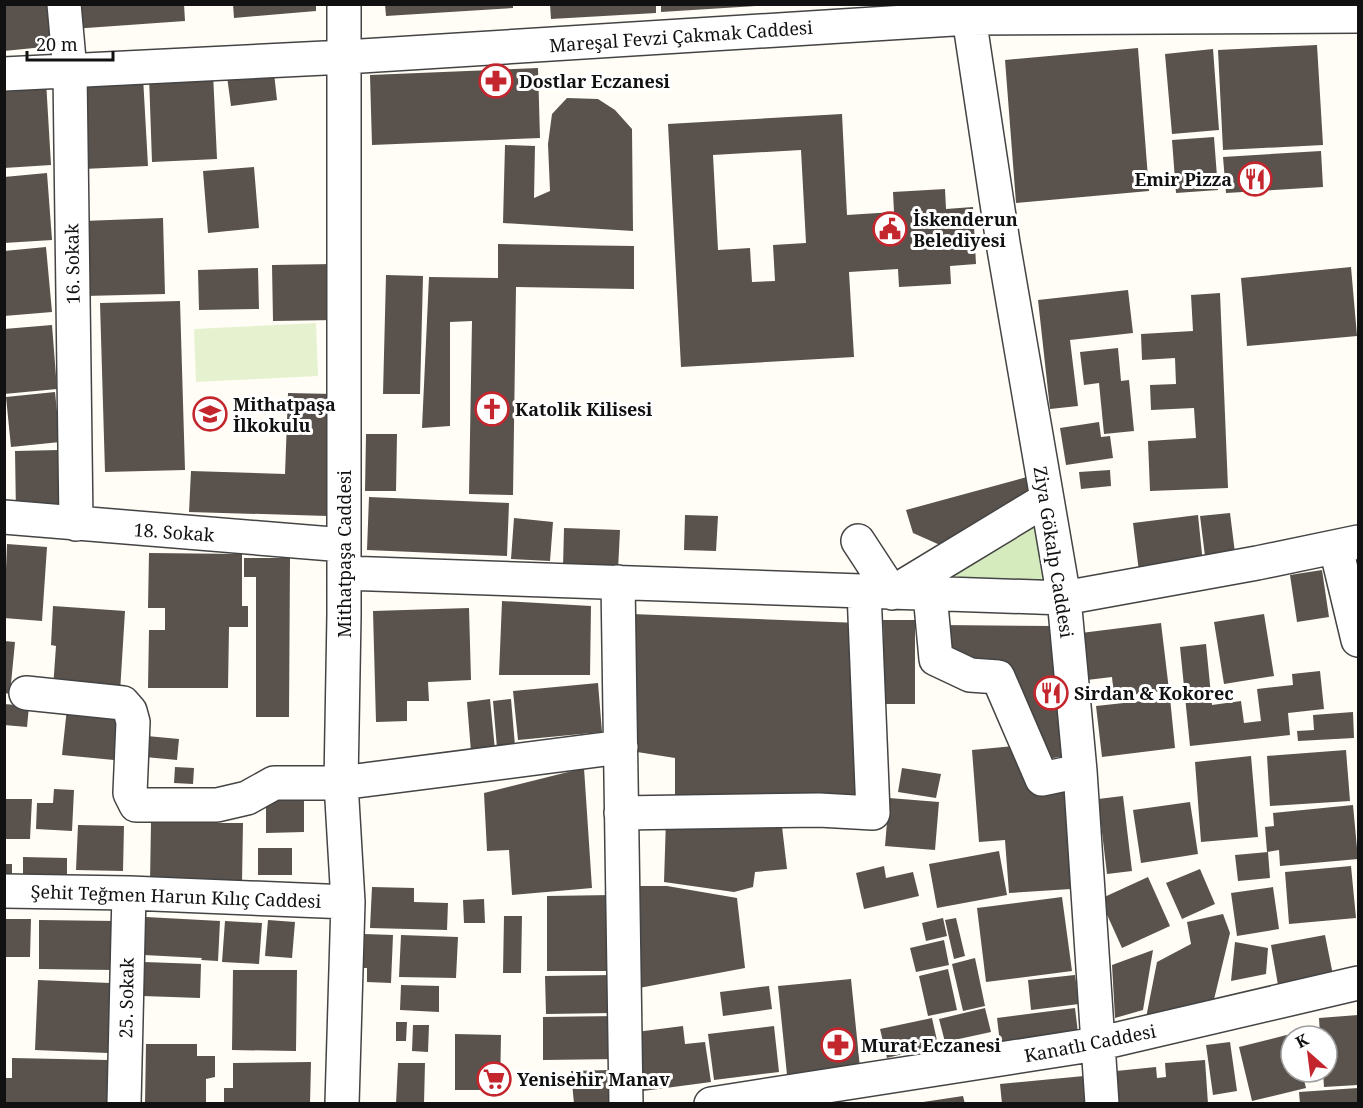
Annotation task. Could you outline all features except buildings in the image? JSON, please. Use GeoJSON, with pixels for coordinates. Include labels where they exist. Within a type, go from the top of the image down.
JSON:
{"type":"FeatureCollection","features":[{"type":"Feature","properties":{"kind":"street","name":"16. Sokak"},"geometry":{"type":"LineString","coordinates":[[64,4],[70,71],[76,524]]}},
{"type":"Feature","properties":{"kind":"street","name":"Mithatpaşa Caddesi"},"geometry":{"type":"LineString","coordinates":[[342,1104],[348,902],[341,783],[344,559],[344,4]]}},
{"type":"Feature","properties":{"kind":"street","name":"Mareşal Fevzi Çakmak Caddesi"},"geometry":{"type":"LineString","coordinates":[[4,74],[345,57],[968,11],[1359,16]]}},
{"type":"Feature","properties":{"kind":"street","name":"Ziya Gökalp Caddesi"},"geometry":{"type":"LineString","coordinates":[[968,11],[1003,243],[1064,598],[1080,771],[1102,1104]]}},
{"type":"Feature","properties":{"kind":"street"},"geometry":{"type":"LineString","coordinates":[[878,592],[1047,499]]}},
{"type":"Feature","properties":{"kind":"street","name":"18. Sokak"},"geometry":{"type":"LineString","coordinates":[[4,517],[76,524],[344,559],[618,582],[1064,598],[1347,545]]}},
{"type":"Feature","properties":{"kind":"street"},"geometry":{"type":"LineString","coordinates":[[621,813],[819,810],[873,813],[878,592],[858,541]]}},
{"type":"Feature","properties":{"kind":"street"},"geometry":{"type":"LineString","coordinates":[[1347,545],[1359,640]]}},
{"type":"Feature","properties":{"kind":"street"},"geometry":{"type":"LineString","coordinates":[[618,582],[626,1104]]}},
{"type":"Feature","properties":{"kind":"street"},"geometry":{"type":"LineString","coordinates":[[930,594],[936,659],[970,675],[998,677],[1042,779],[1080,771]]}},
{"type":"Feature","properties":{"kind":"street"},"geometry":{"type":"LineString","coordinates":[[26,693],[123,704],[130,711],[133,722],[130,793],[136,805],[217,805],[247,798],[274,783],[341,783],[621,747]]}},
{"type":"Feature","properties":{"kind":"street","name":"Şehit Teğmen Harun Kılıç Caddesi"},"geometry":{"type":"LineString","coordinates":[[4,891],[129,893],[348,902]]}},
{"type":"Feature","properties":{"kind":"street","name":"25. Sokak"},"geometry":{"type":"LineString","coordinates":[[124,1104],[129,893]]}},
{"type":"Feature","properties":{"kind":"street","name":"Kanatlı Caddesi"},"geometry":{"type":"LineString","coordinates":[[711,1104],[783,1098],[1097,1044],[1359,983]]}},
{"type":"Feature","properties":{"kind":"green space"},"geometry":{"type":"Polygon","coordinates":[[[316,323],[318,376],[196,382],[194,329],[316,323]]]}},
{"type":"Feature","properties":{"kind":"green space"},"geometry":{"type":"Polygon","coordinates":[[[1042,511],[1056,592],[915,586],[1042,511]]]}},
{"type":"Feature","properties":{"kind":"place","name":"Dostlar Eczanesi"},"geometry":{"type":"Point","coordinates":[496,81]}},
{"type":"Feature","properties":{"kind":"place","name":"Emir Pizza"},"geometry":{"type":"Point","coordinates":[1255,179]}},
{"type":"Feature","properties":{"kind":"place","name":"İskenderun Belediyesi"},"geometry":{"type":"Point","coordinates":[890,229]}},
{"type":"Feature","properties":{"kind":"place","name":"Katolik Kilisesi"},"geometry":{"type":"Point","coordinates":[492,409]}},
{"type":"Feature","properties":{"kind":"place","name":"Mithatpaşa İlkokulu"},"geometry":{"type":"Point","coordinates":[210,414]}},
{"type":"Feature","properties":{"kind":"place","name":"Sirdan & Kokorec"},"geometry":{"type":"Point","coordinates":[1051,693]}},
{"type":"Feature","properties":{"kind":"place","name":"Murat Eczanesi"},"geometry":{"type":"Point","coordinates":[838,1045]}},
{"type":"Feature","properties":{"kind":"place","name":"Yenisehir Manav"},"geometry":{"type":"Point","coordinates":[494,1079]}}]}
